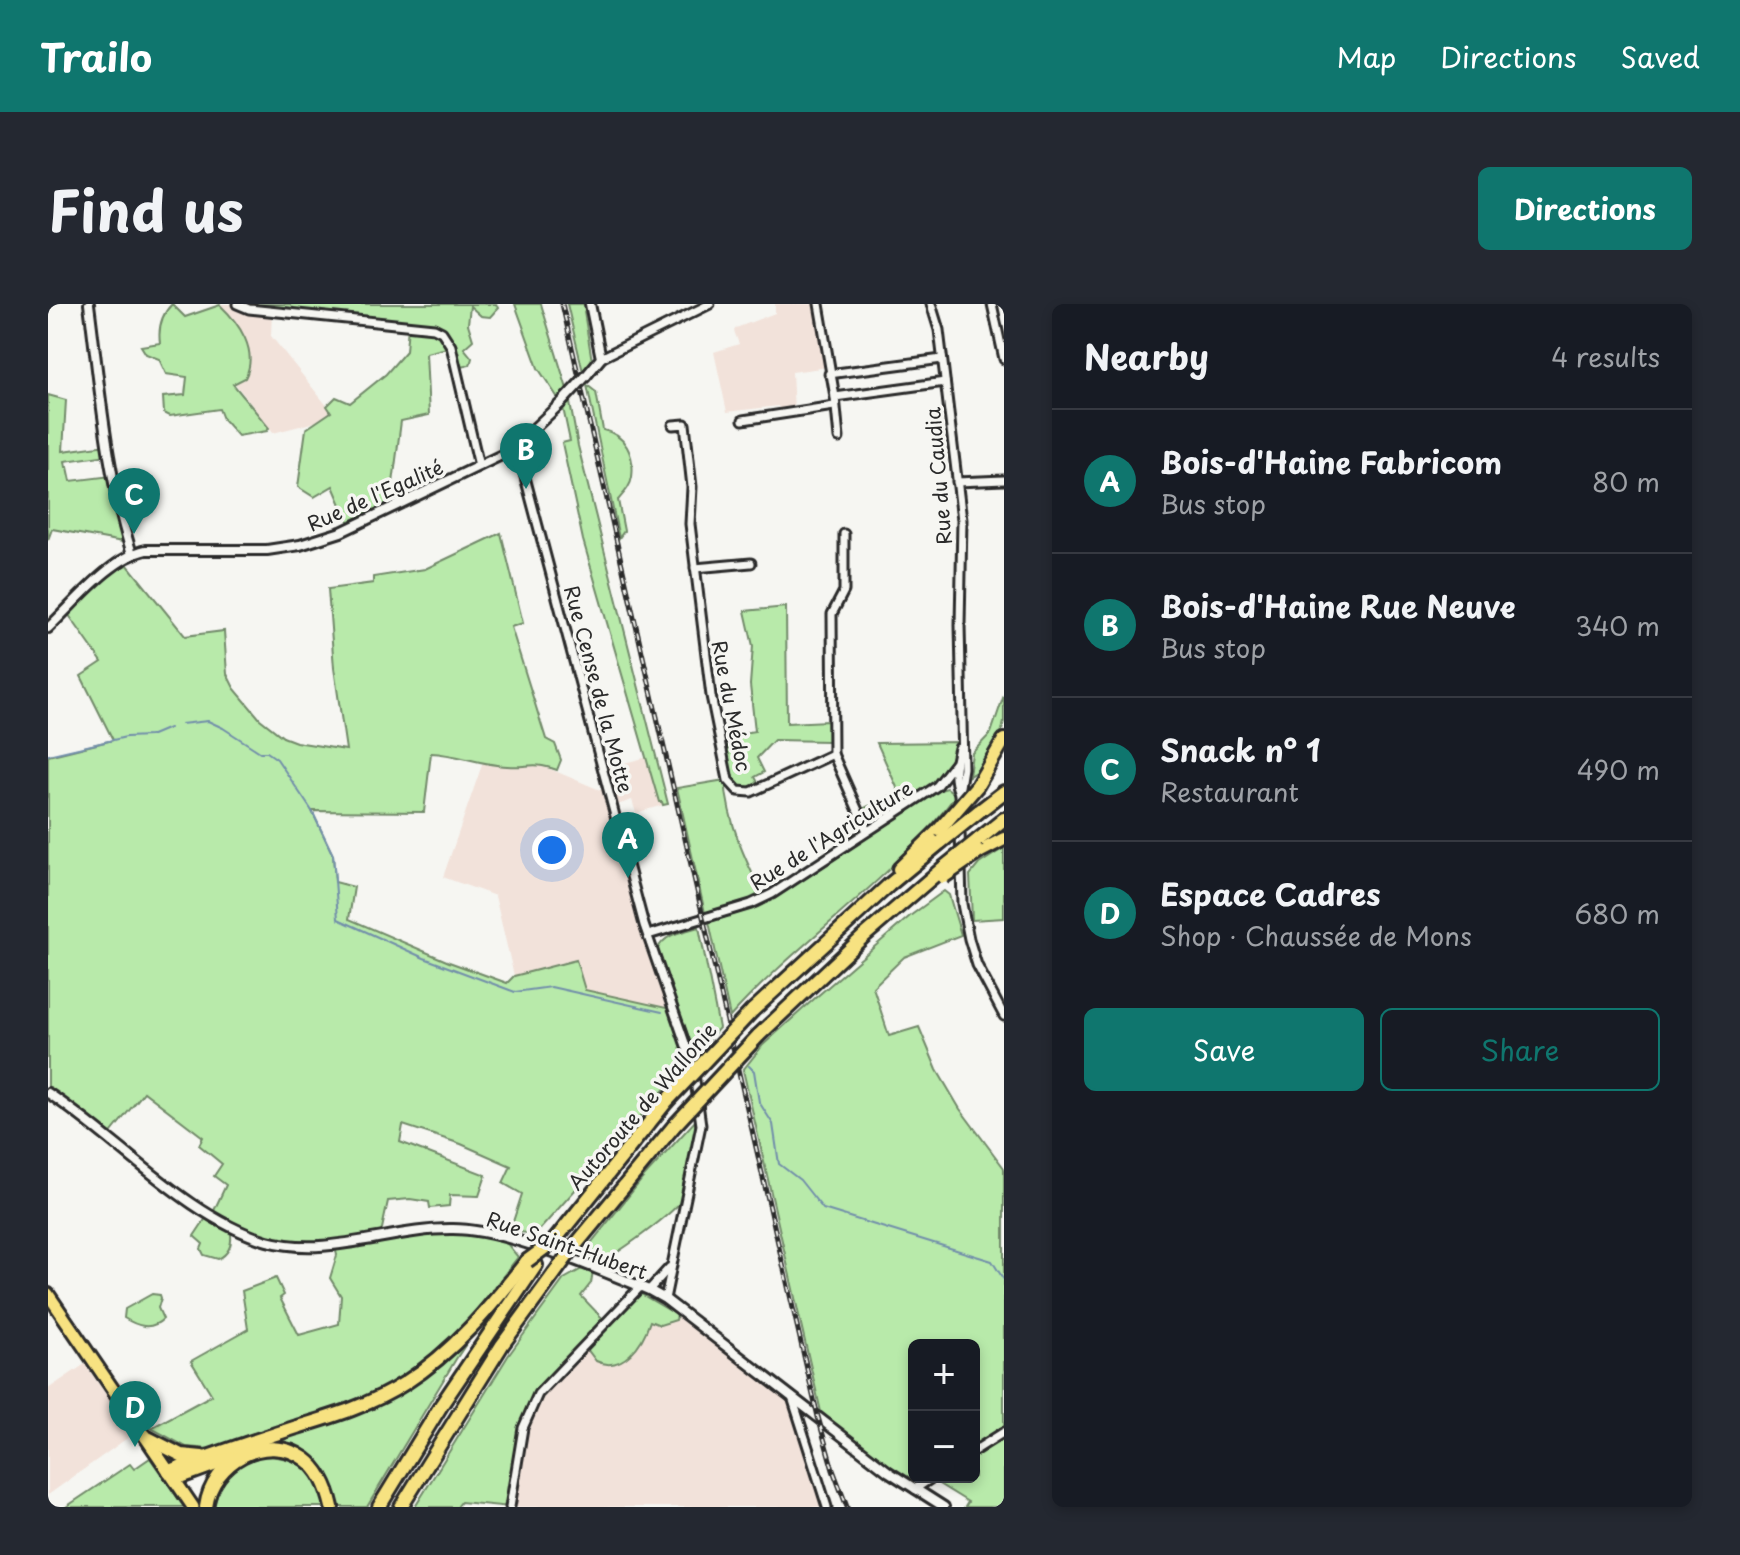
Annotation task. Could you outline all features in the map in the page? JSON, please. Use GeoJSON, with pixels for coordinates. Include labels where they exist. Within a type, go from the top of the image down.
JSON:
{"type":"FeatureCollection","features":[{"type":"Feature","properties":{"kind":"highway"},"geometry":{"type":"LineString","coordinates":[[940,836],[977,786],[1004,740]]}},
{"type":"Feature","properties":{"kind":"highway"},"geometry":{"type":"LineString","coordinates":[[940,836],[1004,792]]}},
{"type":"Feature","properties":{"kind":"highway","name":"Autoroute de Wallonie"},"geometry":{"type":"LineString","coordinates":[[401,1507],[502,1345],[573,1248],[674,1126],[758,1036],[863,937],[939,874],[979,846],[1004,819]]}},
{"type":"Feature","properties":{"kind":"highway","name":"Autoroute de Wallonie"},"geometry":{"type":"LineString","coordinates":[[379,1507],[531,1263],[554,1241],[666,1102],[752,1011],[889,885],[904,862],[940,836]]}},
{"type":"Feature","properties":{"kind":"highway"},"geometry":{"type":"LineString","coordinates":[[979,846],[1004,839]]}},
{"type":"Feature","properties":{"kind":"highway"},"geometry":{"type":"LineString","coordinates":[[172,1475],[205,1457],[323,1419],[406,1383],[450,1349],[531,1263]]}},
{"type":"Feature","properties":{"kind":"highway"},"geometry":{"type":"LineString","coordinates":[[146,1437],[181,1455],[205,1457]]}},
{"type":"Feature","properties":{"kind":"highway"},"geometry":{"type":"LineString","coordinates":[[172,1475],[266,1450],[291,1452],[303,1457],[323,1480],[332,1507]]}},
{"type":"Feature","properties":{"kind":"highway"},"geometry":{"type":"LineString","coordinates":[[206,1507],[218,1474],[235,1457]]}},
{"type":"Feature","properties":{"kind":"main road"},"geometry":{"type":"LineString","coordinates":[[48,1294],[193,1507]]}},
{"type":"Feature","properties":{"kind":"street"},"geometry":{"type":"LineString","coordinates":[[48,628],[110,570],[132,554],[119,510],[106,445],[89,304]]}},
{"type":"Feature","properties":{"kind":"street"},"geometry":{"type":"LineString","coordinates":[[237,304],[249,309],[434,328],[442,332],[451,346],[479,466]]}},
{"type":"Feature","properties":{"kind":"street"},"geometry":{"type":"LineString","coordinates":[[590,304],[599,360],[710,304]]}},
{"type":"Feature","properties":{"kind":"street"},"geometry":{"type":"LineString","coordinates":[[819,304],[839,438]]}},
{"type":"Feature","properties":{"kind":"street","name":"Rue du Caudia"},"geometry":{"type":"LineString","coordinates":[[931,304],[939,330],[962,520],[961,742],[957,777],[963,916],[977,965],[1004,1016]]}},
{"type":"Feature","properties":{"kind":"street"},"geometry":{"type":"LineString","coordinates":[[992,304],[1004,359]]}},
{"type":"Feature","properties":{"kind":"street"},"geometry":{"type":"LineString","coordinates":[[829,374],[942,359]]}},
{"type":"Feature","properties":{"kind":"street","name":"Rue de l'Egalité"},"geometry":{"type":"LineString","coordinates":[[132,554],[146,550],[267,550],[300,545],[366,521],[517,447],[599,360]]}},
{"type":"Feature","properties":{"kind":"street"},"geometry":{"type":"LineString","coordinates":[[743,420],[945,382]]}},
{"type":"Feature","properties":{"kind":"street","name":"Rue du Médoc"},"geometry":{"type":"LineString","coordinates":[[673,425],[685,424],[692,487],[690,518],[695,568],[711,696],[729,783],[738,791],[751,792],[833,754]]}},
{"type":"Feature","properties":{"kind":"street","name":"Rue Cense de la Motte"},"geometry":{"type":"LineString","coordinates":[[517,447],[648,935],[693,1066],[701,1125],[665,1299]]}},
{"type":"Feature","properties":{"kind":"street"},"geometry":{"type":"LineString","coordinates":[[957,482],[1004,480]]}},
{"type":"Feature","properties":{"kind":"street"},"geometry":{"type":"LineString","coordinates":[[844,534],[844,591],[832,614],[833,754],[867,831]]}},
{"type":"Feature","properties":{"kind":"street"},"geometry":{"type":"LineString","coordinates":[[695,568],[751,563]]}},
{"type":"Feature","properties":{"kind":"street","name":"Rue de l'Agriculture"},"geometry":{"type":"LineString","coordinates":[[648,935],[758,901],[941,784],[957,777]]}},
{"type":"Feature","properties":{"kind":"street","name":"Rue Saint-Hubert"},"geometry":{"type":"LineString","coordinates":[[48,1093],[208,1214],[265,1241],[290,1246],[323,1246],[438,1229],[468,1229],[501,1236],[645,1288],[665,1299],[881,1466],[944,1507]]}},
{"type":"Feature","properties":{"kind":"street","name":"Rue Cense de la Motte"},"geometry":{"type":"LineString","coordinates":[[510,1507],[523,1428],[538,1394],[670,1266]]}},
{"type":"Feature","properties":{"kind":"street"},"geometry":{"type":"LineString","coordinates":[[792,1397],[827,1507]]}},
{"type":"Feature","properties":{"kind":"street"},"geometry":{"type":"LineString","coordinates":[[980,1447],[1004,1432]]}},
{"type":"Feature","properties":{"kind":"street"},"geometry":{"type":"LineString","coordinates":[[915,1489],[924,1483]]}},
{"type":"Feature","properties":{"kind":"shaded area"},"geometry":{"type":"Polygon","coordinates":[[[222,304],[272,312],[271,336],[332,412],[315,422],[273,433],[184,317],[222,304]]]}},
{"type":"Feature","properties":{"kind":"shaded area"},"geometry":{"type":"Polygon","coordinates":[[[775,304],[819,304],[828,367],[792,372],[794,412],[780,414],[778,406],[727,412],[714,352],[739,344],[734,331],[736,328],[775,313],[775,304]]]}},
{"type":"Feature","properties":{"kind":"shaded area"},"geometry":{"type":"Polygon","coordinates":[[[648,757],[659,802],[662,801],[663,805],[636,813],[632,800],[614,806],[671,1009],[585,990],[576,960],[514,976],[495,896],[443,877],[483,762],[506,766],[536,763],[600,790],[609,787],[604,768],[648,757]]]}},
{"type":"Feature","properties":{"kind":"shaded area"},"geometry":{"type":"Polygon","coordinates":[[[641,1286],[792,1397],[827,1507],[510,1507],[523,1428],[538,1395],[641,1286]]]}},
{"type":"Feature","properties":{"kind":"shaded area"},"geometry":{"type":"Polygon","coordinates":[[[85,1364],[133,1434],[48,1495],[48,1389],[85,1364]]]}},
{"type":"Feature","properties":{"kind":"green space"},"geometry":{"type":"Polygon","coordinates":[[[172,304],[185,317],[220,305],[234,320],[245,338],[250,358],[245,378],[233,384],[269,428],[267,431],[238,436],[223,419],[219,409],[170,416],[164,413],[163,397],[185,395],[187,377],[166,374],[159,359],[146,354],[141,346],[160,343],[161,322],[172,304]]]}},
{"type":"Feature","properties":{"kind":"green space"},"geometry":{"type":"Polygon","coordinates":[[[237,304],[496,304],[498,308],[490,317],[481,316],[470,306],[468,324],[473,340],[464,348],[472,358],[470,365],[456,368],[451,347],[426,353],[429,415],[401,421],[393,483],[404,503],[351,528],[333,486],[314,497],[298,487],[306,429],[331,412],[327,406],[336,397],[350,403],[386,374],[406,351],[408,325],[237,304]]]}},
{"type":"Feature","properties":{"kind":"green space"},"geometry":{"type":"Polygon","coordinates":[[[515,304],[541,304],[567,389],[558,398],[538,368],[515,304]]]}},
{"type":"Feature","properties":{"kind":"green space"},"geometry":{"type":"Polygon","coordinates":[[[567,304],[589,304],[584,312],[592,361],[583,372],[567,304]]]}},
{"type":"Feature","properties":{"kind":"green space"},"geometry":{"type":"Polygon","coordinates":[[[587,385],[596,392],[603,430],[623,441],[632,461],[631,480],[618,500],[624,531],[619,538],[587,385]]]}},
{"type":"Feature","properties":{"kind":"green space"},"geometry":{"type":"Polygon","coordinates":[[[48,395],[66,400],[63,451],[106,445],[108,455],[65,461],[66,467],[71,481],[111,476],[128,543],[52,529],[48,540],[48,395]]]}},
{"type":"Feature","properties":{"kind":"green space"},"geometry":{"type":"Polygon","coordinates":[[[570,403],[578,446],[668,804],[659,802],[583,540],[562,443],[570,441],[563,408],[570,403]]]}},
{"type":"Feature","properties":{"kind":"green space"},"geometry":{"type":"Polygon","coordinates":[[[501,533],[523,623],[511,627],[546,739],[555,744],[561,760],[557,770],[536,765],[497,765],[431,753],[424,812],[312,811],[333,855],[335,882],[354,887],[349,919],[449,962],[507,983],[514,976],[576,960],[585,990],[671,1009],[687,1064],[536,1234],[510,1231],[522,1194],[503,1183],[511,1166],[461,1144],[403,1125],[400,1142],[486,1175],[479,1196],[450,1195],[449,1206],[430,1208],[429,1202],[410,1199],[388,1201],[380,1238],[438,1229],[501,1236],[518,1257],[463,1327],[404,1377],[374,1393],[322,1413],[211,1449],[186,1447],[151,1428],[212,1395],[191,1361],[248,1329],[242,1291],[276,1278],[284,1295],[280,1298],[299,1335],[339,1324],[341,1296],[330,1278],[337,1255],[334,1244],[282,1245],[211,1217],[226,1185],[214,1176],[222,1164],[199,1145],[203,1137],[144,1092],[108,1137],[48,1093],[48,756],[113,740],[81,676],[102,662],[66,611],[123,559],[185,636],[224,631],[227,674],[234,688],[260,719],[283,737],[296,742],[346,750],[334,668],[328,589],[373,583],[373,577],[425,569],[501,533]]]}},
{"type":"Feature","properties":{"kind":"green space"},"geometry":{"type":"Polygon","coordinates":[[[786,607],[787,723],[828,721],[828,741],[774,740],[757,758],[764,772],[755,777],[761,788],[751,792],[732,786],[721,747],[732,745],[730,735],[755,731],[750,685],[753,646],[745,611],[786,607]]]}},
{"type":"Feature","properties":{"kind":"green space"},"geometry":{"type":"Polygon","coordinates":[[[1004,695],[1004,722],[1000,737],[986,760],[969,776],[972,753],[991,733],[1004,695]]]}},
{"type":"Feature","properties":{"kind":"green space"},"geometry":{"type":"Polygon","coordinates":[[[961,742],[948,774],[867,831],[858,811],[899,792],[877,743],[961,742]]]}},
{"type":"Feature","properties":{"kind":"green space"},"geometry":{"type":"Polygon","coordinates":[[[725,780],[734,826],[764,898],[734,909],[705,913],[677,788],[725,780]]]}},
{"type":"Feature","properties":{"kind":"green space"},"geometry":{"type":"Polygon","coordinates":[[[947,788],[956,795],[904,855],[786,961],[730,1017],[709,922],[758,907],[777,897],[947,788]]]}},
{"type":"Feature","properties":{"kind":"green space"},"geometry":{"type":"Polygon","coordinates":[[[1004,848],[1004,918],[972,920],[970,875],[979,864],[1004,848]]]}},
{"type":"Feature","properties":{"kind":"green space"},"geometry":{"type":"Polygon","coordinates":[[[944,891],[949,895],[961,935],[904,957],[873,987],[889,1036],[919,1027],[937,1070],[960,1109],[1004,1168],[1004,1507],[965,1507],[968,1502],[939,1483],[980,1483],[980,1451],[1000,1439],[999,1436],[980,1447],[980,1339],[908,1339],[908,1483],[924,1483],[915,1489],[881,1466],[821,1412],[743,1070],[763,1045],[910,916],[944,891]]]}},
{"type":"Feature","properties":{"kind":"green space"},"geometry":{"type":"Polygon","coordinates":[[[699,927],[719,1028],[695,1055],[657,950],[669,937],[699,927]]]}},
{"type":"Feature","properties":{"kind":"green space"},"geometry":{"type":"Polygon","coordinates":[[[695,1121],[693,1170],[685,1196],[643,1234],[594,1265],[591,1283],[581,1296],[606,1322],[545,1385],[528,1415],[510,1507],[461,1502],[457,1507],[415,1507],[508,1356],[564,1279],[587,1266],[584,1252],[643,1178],[695,1121]]]}},
{"type":"Feature","properties":{"kind":"green space"},"geometry":{"type":"Polygon","coordinates":[[[206,1218],[231,1234],[229,1249],[218,1259],[204,1255],[201,1249],[203,1244],[194,1236],[206,1218]]]}},
{"type":"Feature","properties":{"kind":"green space"},"geometry":{"type":"Polygon","coordinates":[[[152,1294],[160,1295],[158,1308],[163,1319],[154,1325],[144,1326],[124,1318],[125,1309],[152,1294]]]}},
{"type":"Feature","properties":{"kind":"green space"},"geometry":{"type":"Polygon","coordinates":[[[641,1294],[677,1315],[676,1320],[660,1325],[650,1321],[637,1347],[623,1360],[606,1364],[596,1361],[587,1349],[641,1294]]]}},
{"type":"Feature","properties":{"kind":"green space"},"geometry":{"type":"Polygon","coordinates":[[[476,1329],[367,1507],[339,1507],[323,1469],[259,1445],[393,1395],[476,1329]]]}},
{"type":"Feature","properties":{"kind":"green space"},"geometry":{"type":"Polygon","coordinates":[[[267,1456],[290,1460],[307,1470],[329,1507],[214,1507],[220,1487],[231,1472],[246,1461],[267,1456]]]}},
{"type":"Feature","properties":{"kind":"green space"},"geometry":{"type":"Polygon","coordinates":[[[150,1458],[184,1507],[66,1507],[130,1464],[134,1469],[150,1458]]]}},
{"type":"Feature","properties":{"kind":"waterway"},"geometry":{"type":"LineString","coordinates":[[181,724],[208,721],[277,759],[312,811],[333,855],[338,919],[424,958],[515,992],[551,987],[662,1012]]}},
{"type":"Feature","properties":{"kind":"waterway"},"geometry":{"type":"LineString","coordinates":[[48,755],[126,737],[150,736],[169,728]]}},
{"type":"Feature","properties":{"kind":"waterway"},"geometry":{"type":"LineString","coordinates":[[749,1066],[754,1071],[759,1102],[773,1124],[779,1164],[800,1180],[823,1209],[992,1261],[1004,1280]]}},
{"type":"Feature","properties":{"kind":"railway"},"geometry":{"type":"LineString","coordinates":[[562,304],[818,1417],[847,1507]]}},
{"type":"Feature","properties":{"kind":"place","name":"Bois-d'Haine Rue Neuve"},"geometry":{"type":"Point","coordinates":[526,489]}},
{"type":"Feature","properties":{"kind":"place","name":"Snack n° 1"},"geometry":{"type":"Point","coordinates":[134,534]}},
{"type":"Feature","properties":{"kind":"place","name":"Bois-d'Haine Fabricom"},"geometry":{"type":"Point","coordinates":[628,878]}},
{"type":"Feature","properties":{"kind":"place","name":"Espace Cadres"},"geometry":{"type":"Point","coordinates":[135,1447]}}]}
